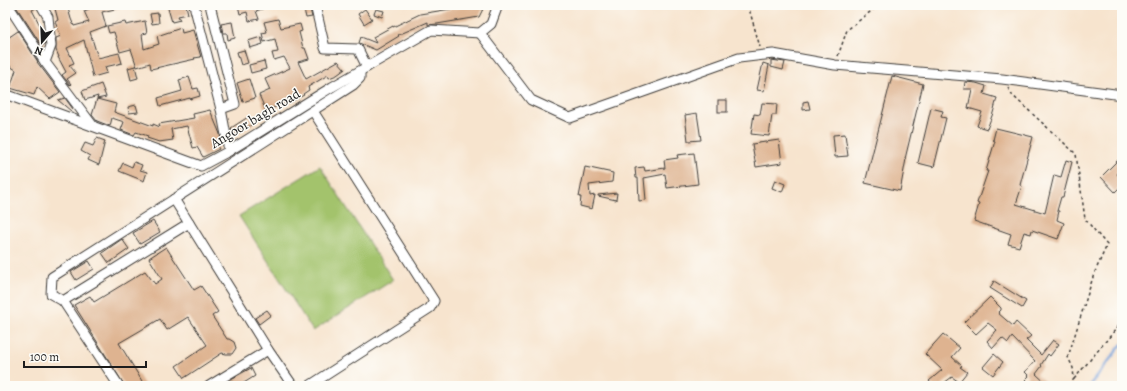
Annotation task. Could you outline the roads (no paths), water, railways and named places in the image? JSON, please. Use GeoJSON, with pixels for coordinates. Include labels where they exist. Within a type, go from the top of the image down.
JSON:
{"type":"FeatureCollection","features":[{"type":"Feature","properties":{"kind":"street"},"geometry":{"type":"LineString","coordinates":[[8,5],[45,62],[93,126]]}},
{"type":"Feature","properties":{"kind":"street"},"geometry":{"type":"LineString","coordinates":[[41,5],[48,17],[51,46],[45,62]]}},
{"type":"Feature","properties":{"kind":"street"},"geometry":{"type":"LineString","coordinates":[[194,5],[221,110],[229,151]]}},
{"type":"Feature","properties":{"kind":"street"},"geometry":{"type":"LineString","coordinates":[[210,5],[235,104],[221,110]]}},
{"type":"Feature","properties":{"kind":"street"},"geometry":{"type":"LineString","coordinates":[[119,386],[63,301],[51,294],[52,277],[353,85],[360,78],[364,69],[358,49],[325,48],[315,5]]}},
{"type":"Feature","properties":{"kind":"street"},"geometry":{"type":"LineString","coordinates":[[498,5],[491,24],[480,32],[531,100],[570,118],[739,58],[773,54],[835,65],[1002,79],[1122,95]]}},
{"type":"Feature","properties":{"kind":"street","name":"Angoor bagh road"},"geometry":{"type":"LineString","coordinates":[[5,94],[201,166],[229,151],[431,30],[480,32]]}},
{"type":"Feature","properties":{"kind":"street"},"geometry":{"type":"LineString","coordinates":[[309,386],[430,308],[434,300],[313,110]]}},
{"type":"Feature","properties":{"kind":"street"},"geometry":{"type":"LineString","coordinates":[[174,200],[268,350],[293,386]]}},
{"type":"Feature","properties":{"kind":"street"},"geometry":{"type":"LineString","coordinates":[[63,301],[189,223]]}},
{"type":"Feature","properties":{"kind":"street"},"geometry":{"type":"LineString","coordinates":[[209,386],[268,350]]}},
{"type":"Feature","properties":{"kind":"waterway"},"geometry":{"type":"LineString","coordinates":[[1089,386],[1122,344]]}}]}
